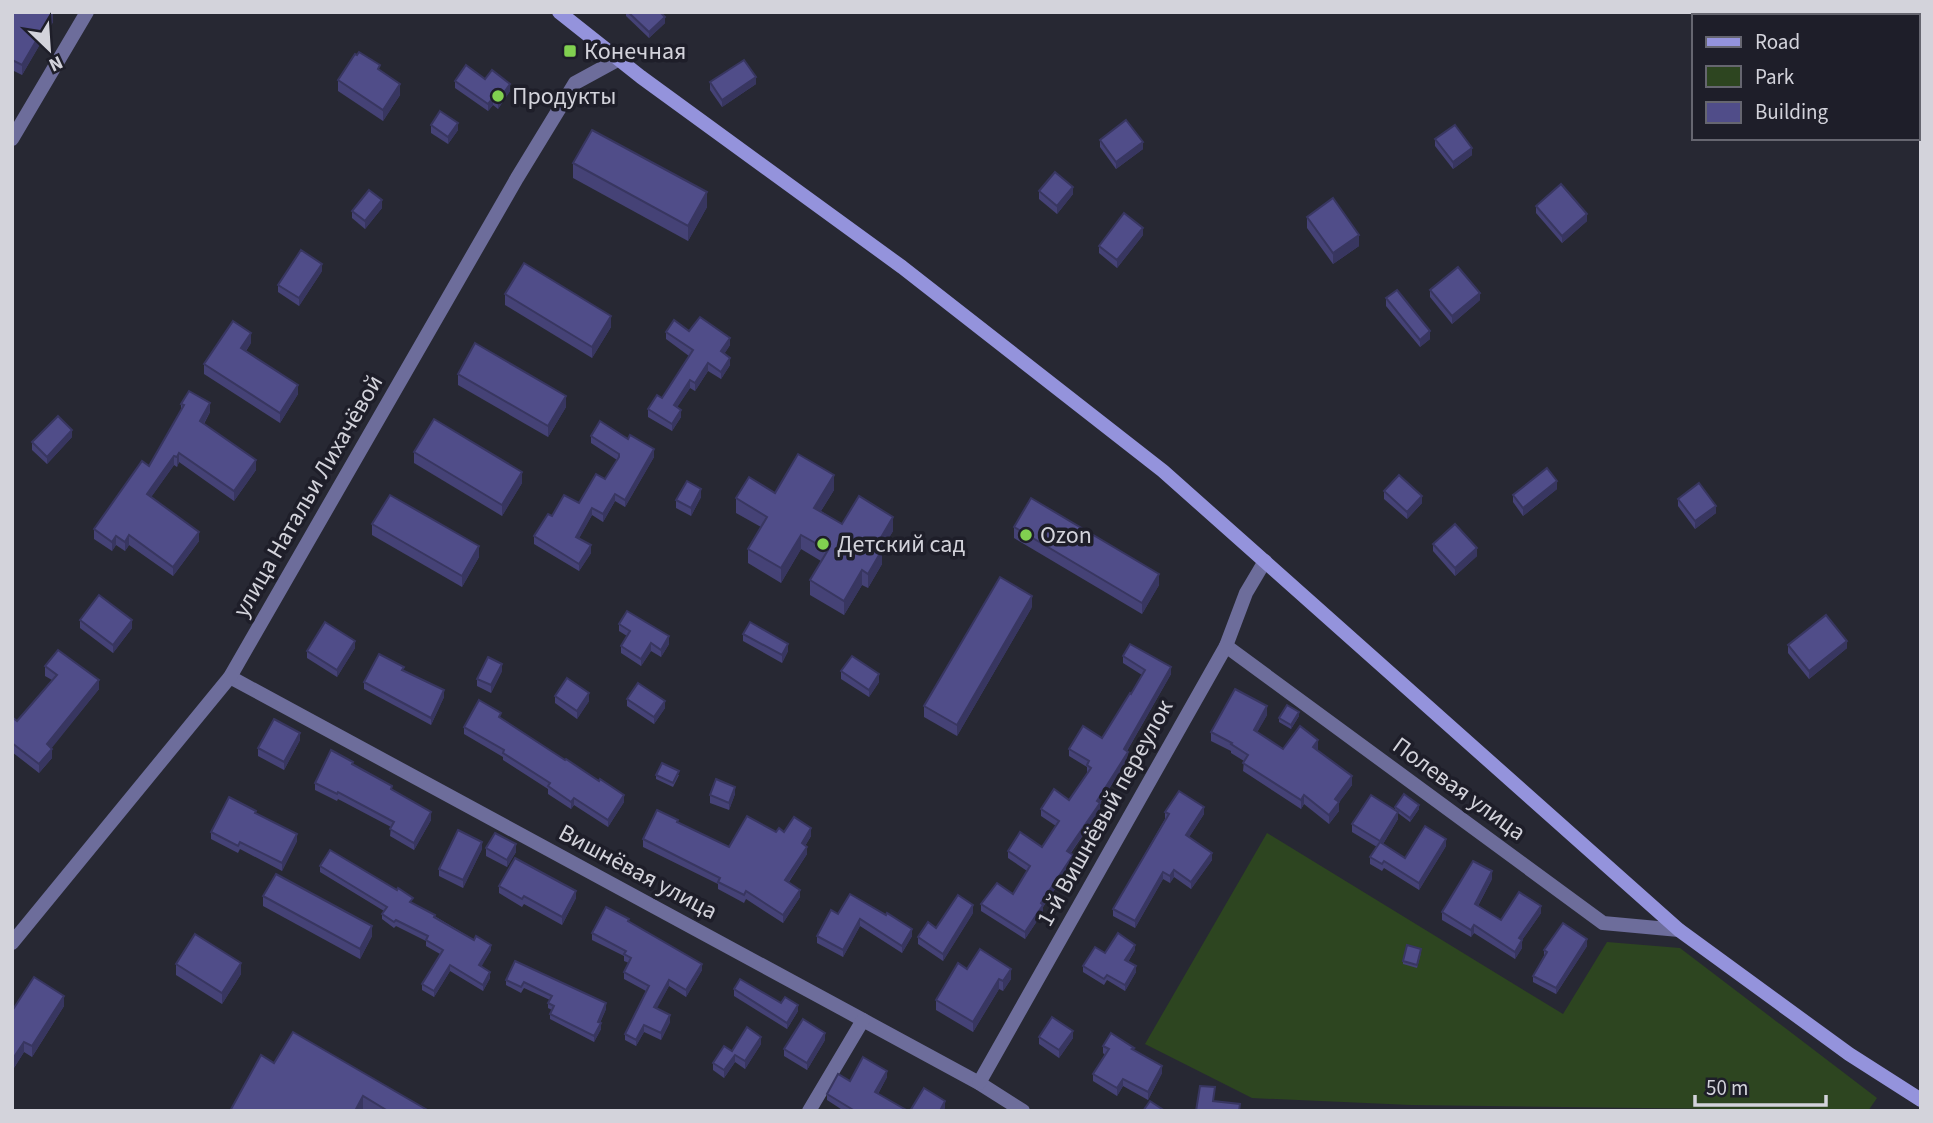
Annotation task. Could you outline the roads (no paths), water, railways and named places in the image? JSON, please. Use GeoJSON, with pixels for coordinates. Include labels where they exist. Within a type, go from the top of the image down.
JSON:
{"type":"FeatureCollection","features":[{"type":"Feature","properties":{"kind":"street"},"geometry":{"type":"LineString","coordinates":[[12,139],[87,12]]}},
{"type":"Feature","properties":{"kind":"street"},"geometry":{"type":"LineString","coordinates":[[559,12],[902,267],[1163,471],[1679,930],[1849,1054],[1921,1100]]}},
{"type":"Feature","properties":{"kind":"street","name":"улица Натальи Лихачёвой"},"geometry":{"type":"LineString","coordinates":[[12,943],[230,677],[517,178],[575,83],[619,59]]}},
{"type":"Feature","properties":{"kind":"street","name":"1-й Вишнёвый переулок"},"geometry":{"type":"LineString","coordinates":[[979,1083],[1226,646],[1246,593],[1265,561]]}},
{"type":"Feature","properties":{"kind":"street","name":"Полевая улица"},"geometry":{"type":"LineString","coordinates":[[1226,646],[1603,923],[1679,930]]}},
{"type":"Feature","properties":{"kind":"street","name":"Вишнёвая улица"},"geometry":{"type":"LineString","coordinates":[[230,677],[979,1083],[1023,1111]]}},
{"type":"Feature","properties":{"kind":"street"},"geometry":{"type":"LineString","coordinates":[[809,1111],[863,1020]]}},
{"type":"Feature","properties":{"kind":"place","name":"Конечная"},"geometry":{"type":"Point","coordinates":[570,51]}},
{"type":"Feature","properties":{"kind":"place","name":"Продукты"},"geometry":{"type":"Point","coordinates":[498,96]}},
{"type":"Feature","properties":{"kind":"place","name":"Ozon"},"geometry":{"type":"Point","coordinates":[1026,535]}},
{"type":"Feature","properties":{"kind":"place","name":"Детский сад"},"geometry":{"type":"Point","coordinates":[823,544]}}]}
